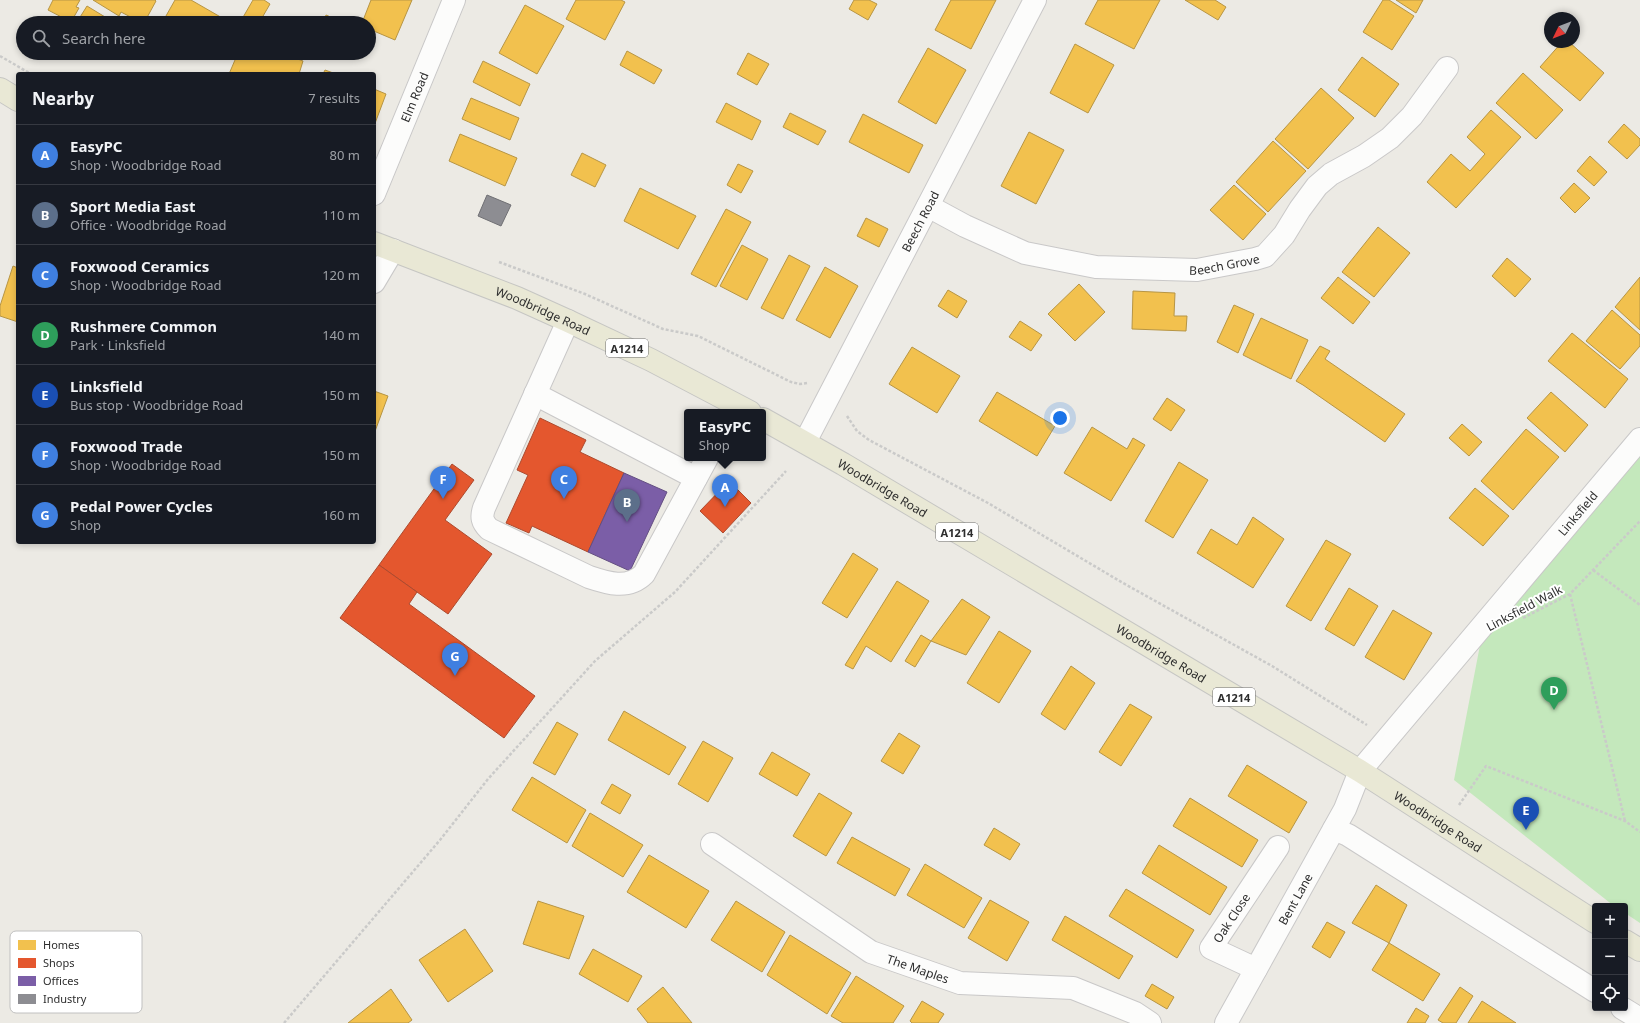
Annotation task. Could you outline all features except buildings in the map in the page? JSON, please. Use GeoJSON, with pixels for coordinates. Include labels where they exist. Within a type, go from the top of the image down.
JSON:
{"type":"FeatureCollection","features":[{"type":"Feature","properties":{"kind":"main road"},"geometry":{"type":"LineString","coordinates":[[0,90],[16,99]]}},
{"type":"Feature","properties":{"kind":"main road","name":"Woodbridge Road"},"geometry":{"type":"LineString","coordinates":[[384,246],[517,298],[568,321],[651,360],[738,409]]}},
{"type":"Feature","properties":{"kind":"main road","name":"Woodbridge Road"},"geometry":{"type":"LineString","coordinates":[[766,421],[805,442],[1360,772],[1592,920]]}},
{"type":"Feature","properties":{"kind":"main road"},"geometry":{"type":"LineString","coordinates":[[1628,943],[1640,950]]}},
{"type":"Feature","properties":{"kind":"street","name":"Elm Road"},"geometry":{"type":"LineString","coordinates":[[376,189],[454,0]]}},
{"type":"Feature","properties":{"kind":"street","name":"Beech Road"},"geometry":{"type":"LineString","coordinates":[[805,442],[1035,0]]}},
{"type":"Feature","properties":{"kind":"street","name":"Beech Grove"},"geometry":{"type":"LineString","coordinates":[[928,206],[965,226],[1025,252],[1096,267],[1197,270],[1255,259],[1265,256],[1284,235],[1300,209],[1322,182],[1331,174],[1364,156],[1390,138],[1412,116],[1447,68]]}},
{"type":"Feature","properties":{"kind":"street"},"geometry":{"type":"LineString","coordinates":[[376,275],[384,246]]}},
{"type":"Feature","properties":{"kind":"street"},"geometry":{"type":"LineString","coordinates":[[568,321],[484,508],[482,516],[484,524],[489,529],[589,577],[613,584],[626,584],[638,580],[644,574],[705,461]]}},
{"type":"Feature","properties":{"kind":"street"},"geometry":{"type":"LineString","coordinates":[[535,394],[696,478]]}},
{"type":"Feature","properties":{"kind":"street","name":"Linksfield"},"geometry":{"type":"LineString","coordinates":[[1360,772],[1640,439]]}},
{"type":"Feature","properties":{"kind":"street","name":"Bent Lane"},"geometry":{"type":"LineString","coordinates":[[1226,1023],[1345,809],[1360,772]]}},
{"type":"Feature","properties":{"kind":"street"},"geometry":{"type":"LineString","coordinates":[[1334,829],[1348,835],[1592,989]]}},
{"type":"Feature","properties":{"kind":"street","name":"The Maples"},"geometry":{"type":"LineString","coordinates":[[712,844],[872,952],[960,983],[1073,988],[1135,1014],[1150,1023]]}},
{"type":"Feature","properties":{"kind":"street","name":"Oak Close"},"geometry":{"type":"LineString","coordinates":[[1256,969],[1211,948],[1278,847]]}},
{"type":"Feature","properties":{"kind":"street"},"geometry":{"type":"LineString","coordinates":[[1627,1011],[1640,1019]]}},
{"type":"Feature","properties":{"kind":"path"},"geometry":{"type":"LineString","coordinates":[[0,56],[28,72]]}},
{"type":"Feature","properties":{"kind":"path"},"geometry":{"type":"LineString","coordinates":[[492,259],[572,289],[663,329],[698,336],[791,382],[800,384],[806,383],[845,402],[845,410],[849,419],[857,430],[869,440],[988,503],[1123,582],[1272,666],[1388,738]]}},
{"type":"Feature","properties":{"kind":"path"},"geometry":{"type":"LineString","coordinates":[[284,1023],[440,840],[488,779],[595,662],[675,592],[786,471]]}},
{"type":"Feature","properties":{"kind":"path","name":"Linksfield Walk"},"geometry":{"type":"LineString","coordinates":[[1522,619],[1570,594],[1640,522]]}},
{"type":"Feature","properties":{"kind":"path"},"geometry":{"type":"LineString","coordinates":[[1593,570],[1640,605]]}},
{"type":"Feature","properties":{"kind":"path"},"geometry":{"type":"LineString","coordinates":[[1570,594],[1625,822]]}},
{"type":"Feature","properties":{"kind":"path"},"geometry":{"type":"LineString","coordinates":[[1457,808],[1486,766],[1625,822],[1640,832]]}},
{"type":"Feature","properties":{"kind":"green space"},"geometry":{"type":"Polygon","coordinates":[[[1640,445],[1640,923],[1628,915],[1628,903],[1610,903],[1454,780],[1481,640],[1640,445]]]}},
{"type":"Feature","properties":{"kind":"place","name":"Foxwood Trade"},"geometry":{"type":"Point","coordinates":[443,499]}},
{"type":"Feature","properties":{"kind":"place","name":"Foxwood Ceramics"},"geometry":{"type":"Point","coordinates":[564,499]}},
{"type":"Feature","properties":{"kind":"place","name":"EasyPC"},"geometry":{"type":"Point","coordinates":[725,507]}},
{"type":"Feature","properties":{"kind":"place","name":"Sport Media East"},"geometry":{"type":"Point","coordinates":[627,522]}},
{"type":"Feature","properties":{"kind":"place","name":"Pedal Power Cycles"},"geometry":{"type":"Point","coordinates":[455,676]}},
{"type":"Feature","properties":{"kind":"place","name":"Rushmere Common"},"geometry":{"type":"Point","coordinates":[1554,710]}},
{"type":"Feature","properties":{"kind":"place","name":"Linksfield"},"geometry":{"type":"Point","coordinates":[1526,830]}}]}
